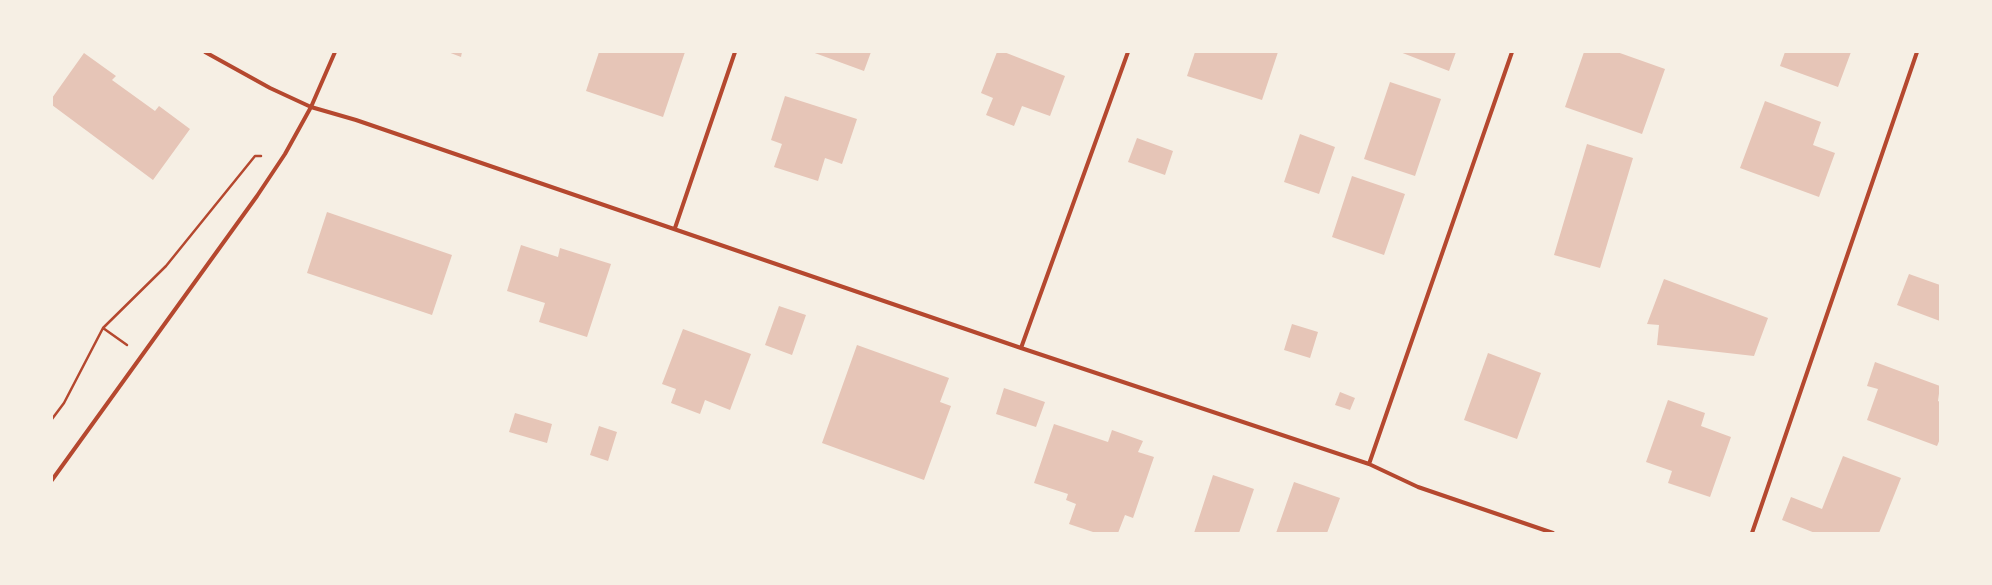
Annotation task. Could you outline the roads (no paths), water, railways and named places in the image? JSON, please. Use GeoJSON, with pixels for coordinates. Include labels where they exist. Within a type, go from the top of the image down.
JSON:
{"type":"FeatureCollection","features":[{"type":"Feature","properties":{"kind":"street"},"geometry":{"type":"LineString","coordinates":[[205,52],[270,88],[311,107],[356,120],[675,228],[1021,348],[1369,464],[1418,486],[1553,533]]}},
{"type":"Feature","properties":{"kind":"street"},"geometry":{"type":"LineString","coordinates":[[52,480],[257,196],[285,154],[311,107],[335,52]]}},
{"type":"Feature","properties":{"kind":"street"},"geometry":{"type":"LineString","coordinates":[[675,228],[736,52]]}},
{"type":"Feature","properties":{"kind":"street"},"geometry":{"type":"LineString","coordinates":[[1021,348],[1128,52]]}},
{"type":"Feature","properties":{"kind":"street"},"geometry":{"type":"LineString","coordinates":[[1369,464],[1512,52]]}},
{"type":"Feature","properties":{"kind":"street"},"geometry":{"type":"LineString","coordinates":[[1752,533],[1917,52]]}}]}
